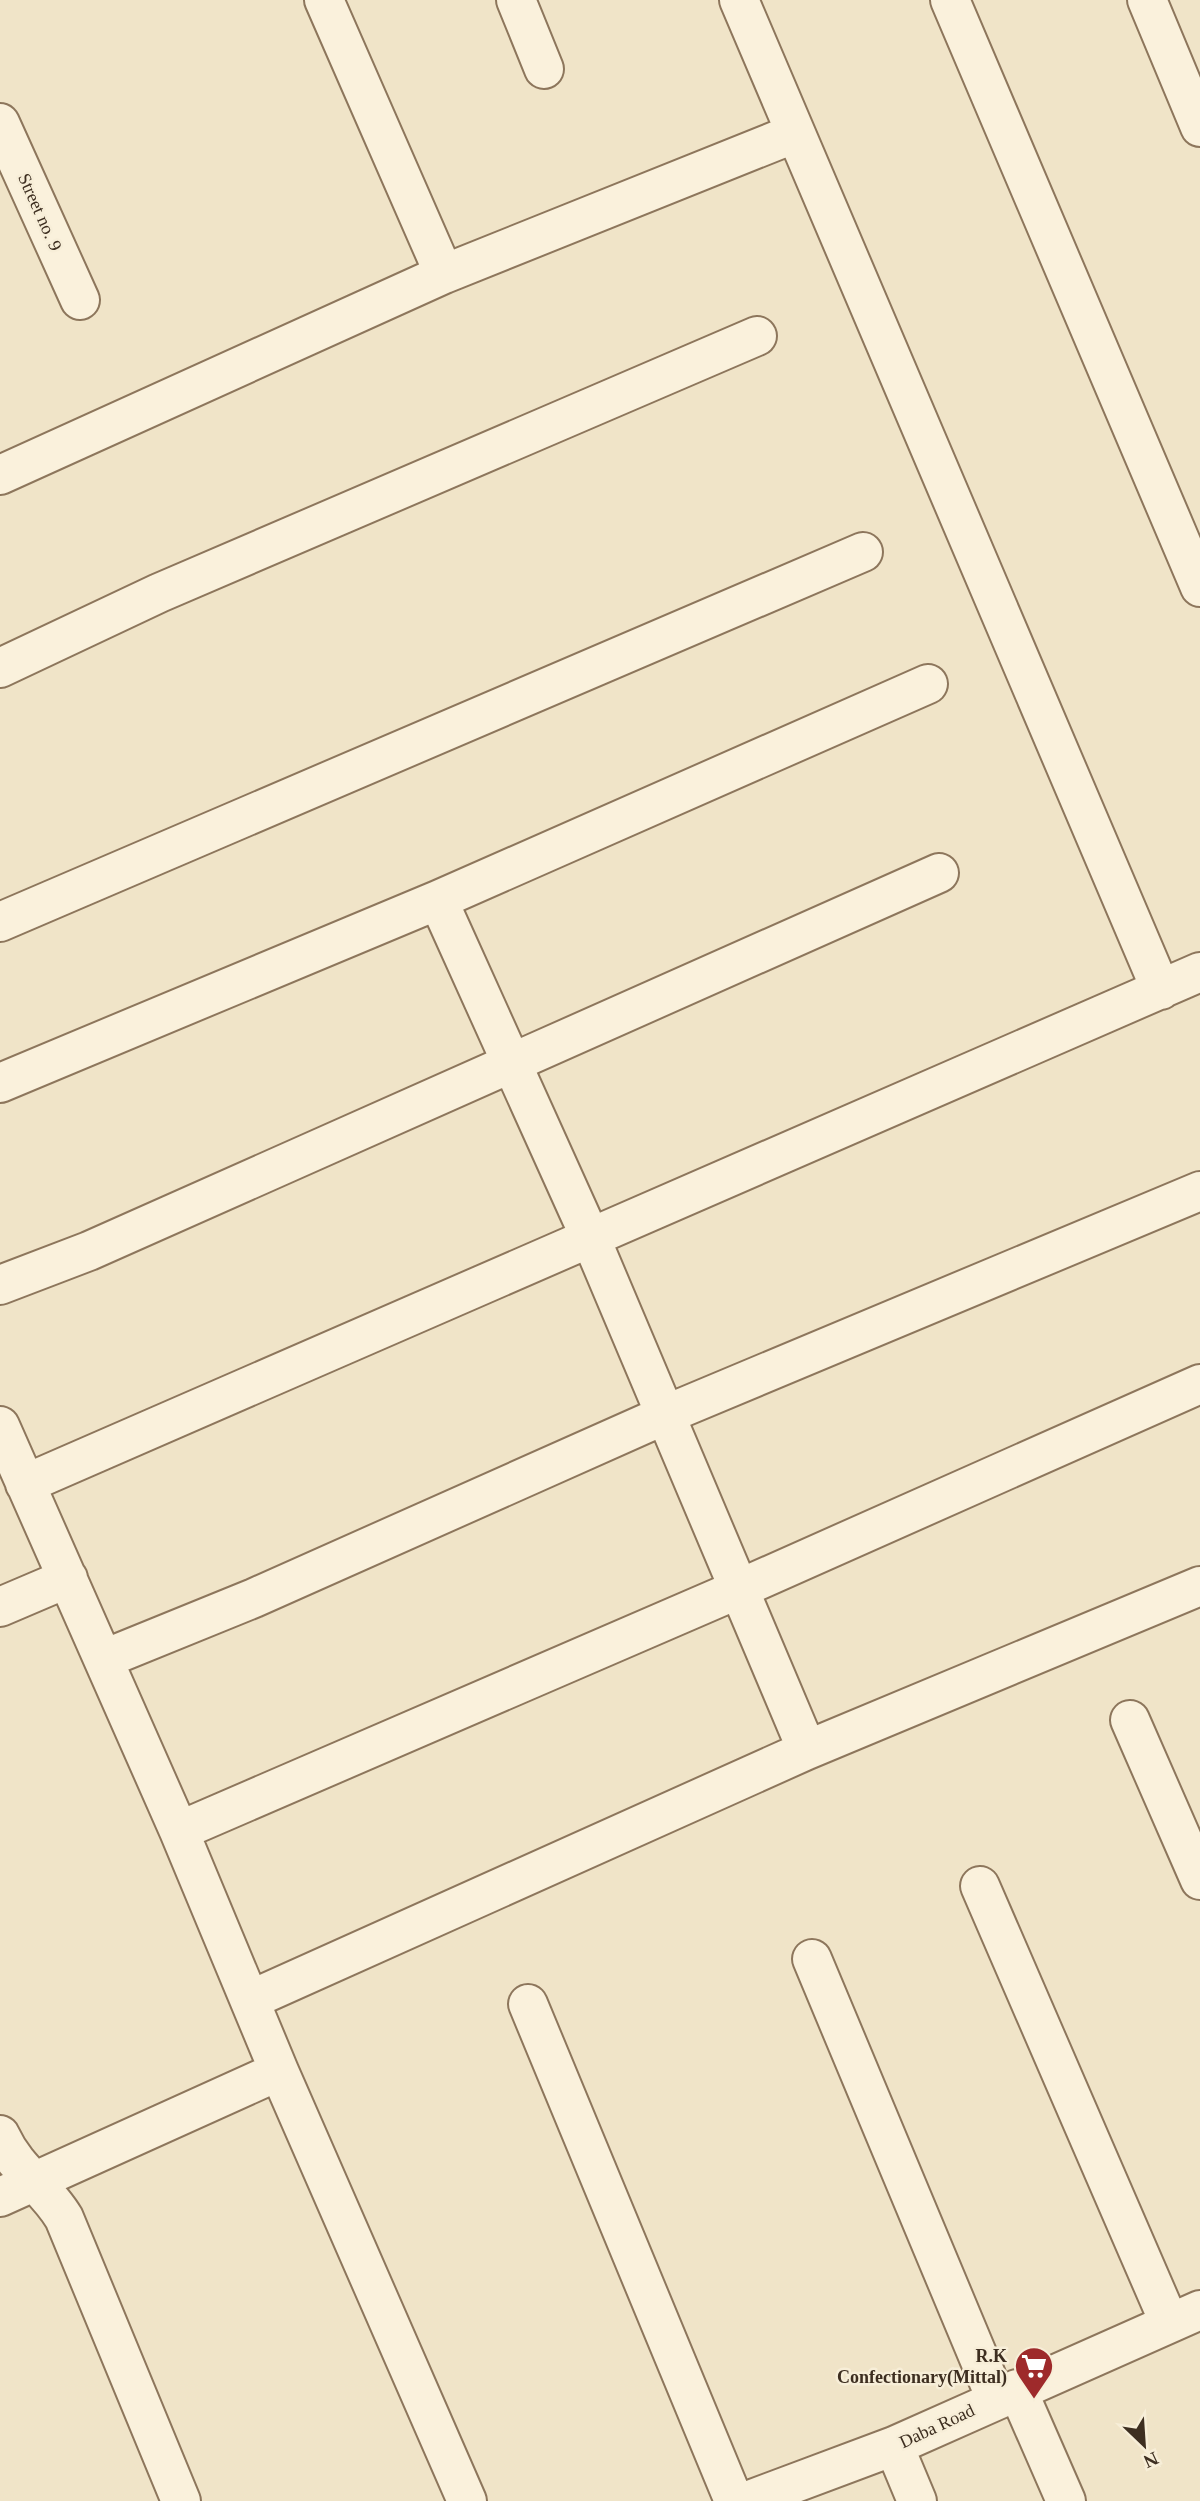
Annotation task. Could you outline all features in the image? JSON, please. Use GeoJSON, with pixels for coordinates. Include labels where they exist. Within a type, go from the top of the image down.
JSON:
{"type":"FeatureCollection","features":[{"type":"Feature","properties":{"kind":"street"},"geometry":{"type":"LineString","coordinates":[[324,0],[444,274]]}},
{"type":"Feature","properties":{"kind":"street"},"geometry":{"type":"LineString","coordinates":[[516,0],[544,69]]}},
{"type":"Feature","properties":{"kind":"street"},"geometry":{"type":"LineString","coordinates":[[738,0],[1161,990]]}},
{"type":"Feature","properties":{"kind":"street"},"geometry":{"type":"LineString","coordinates":[[950,0],[1200,587]]}},
{"type":"Feature","properties":{"kind":"street"},"geometry":{"type":"LineString","coordinates":[[1147,0],[1200,127]]}},
{"type":"Feature","properties":{"kind":"street","name":"Street no. 9"},"geometry":{"type":"LineString","coordinates":[[0,123],[80,300]]}},
{"type":"Feature","properties":{"kind":"street"},"geometry":{"type":"LineString","coordinates":[[0,475],[444,274],[793,134]]}},
{"type":"Feature","properties":{"kind":"street"},"geometry":{"type":"LineString","coordinates":[[0,668],[159,593],[757,336]]}},
{"type":"Feature","properties":{"kind":"street"},"geometry":{"type":"LineString","coordinates":[[0,922],[863,552]]}},
{"type":"Feature","properties":{"kind":"street"},"geometry":{"type":"LineString","coordinates":[[0,1083],[438,900],[928,684]]}},
{"type":"Feature","properties":{"kind":"street"},"geometry":{"type":"LineString","coordinates":[[0,1285],[89,1251],[512,1060],[939,873]]}},
{"type":"Feature","properties":{"kind":"street"},"geometry":{"type":"LineString","coordinates":[[438,900],[592,1239],[807,1750]]}},
{"type":"Feature","properties":{"kind":"street"},"geometry":{"type":"LineString","coordinates":[[25,1484],[1200,972]]}},
{"type":"Feature","properties":{"kind":"street"},"geometry":{"type":"LineString","coordinates":[[104,1659],[254,1598],[667,1414],[1200,1191]]}},
{"type":"Feature","properties":{"kind":"street"},"geometry":{"type":"LineString","coordinates":[[179,1831],[741,1588],[1200,1384]]}},
{"type":"Feature","properties":{"kind":"street"},"geometry":{"type":"LineString","coordinates":[[0,1426],[179,1831],[279,2071],[467,2501]]}},
{"type":"Feature","properties":{"kind":"street"},"geometry":{"type":"LineString","coordinates":[[0,1607],[68,1578]]}},
{"type":"Feature","properties":{"kind":"street"},"geometry":{"type":"LineString","coordinates":[[250,2000],[807,1750],[1200,1586]]}},
{"type":"Feature","properties":{"kind":"street"},"geometry":{"type":"LineString","coordinates":[[1130,1720],[1200,1880]]}},
{"type":"Feature","properties":{"kind":"street"},"geometry":{"type":"LineString","coordinates":[[980,1886],[1184,2316]]}},
{"type":"Feature","properties":{"kind":"street"},"geometry":{"type":"LineString","coordinates":[[812,1959],[1006,2394],[1066,2501]]}},
{"type":"Feature","properties":{"kind":"street"},"geometry":{"type":"LineString","coordinates":[[528,2004],[755,2499]]}},
{"type":"Feature","properties":{"kind":"street"},"geometry":{"type":"LineString","coordinates":[[17,2190],[279,2071]]}},
{"type":"Feature","properties":{"kind":"street"},"geometry":{"type":"LineString","coordinates":[[0,2135],[14,2162],[17,2190]]}},
{"type":"Feature","properties":{"kind":"street"},"geometry":{"type":"LineString","coordinates":[[17,2190],[55,2203],[69,2229],[181,2501]]}},
{"type":"Feature","properties":{"kind":"street","name":"Daba Road"},"geometry":{"type":"LineString","coordinates":[[755,2499],[894,2446],[1184,2316]]}},
{"type":"Feature","properties":{"kind":"street"},"geometry":{"type":"LineString","coordinates":[[894,2446],[917,2501]]}},
{"type":"Feature","properties":{"kind":"place","name":"R.K Confectionary(Mittal)"},"geometry":{"type":"Point","coordinates":[1034,2400]}}]}
